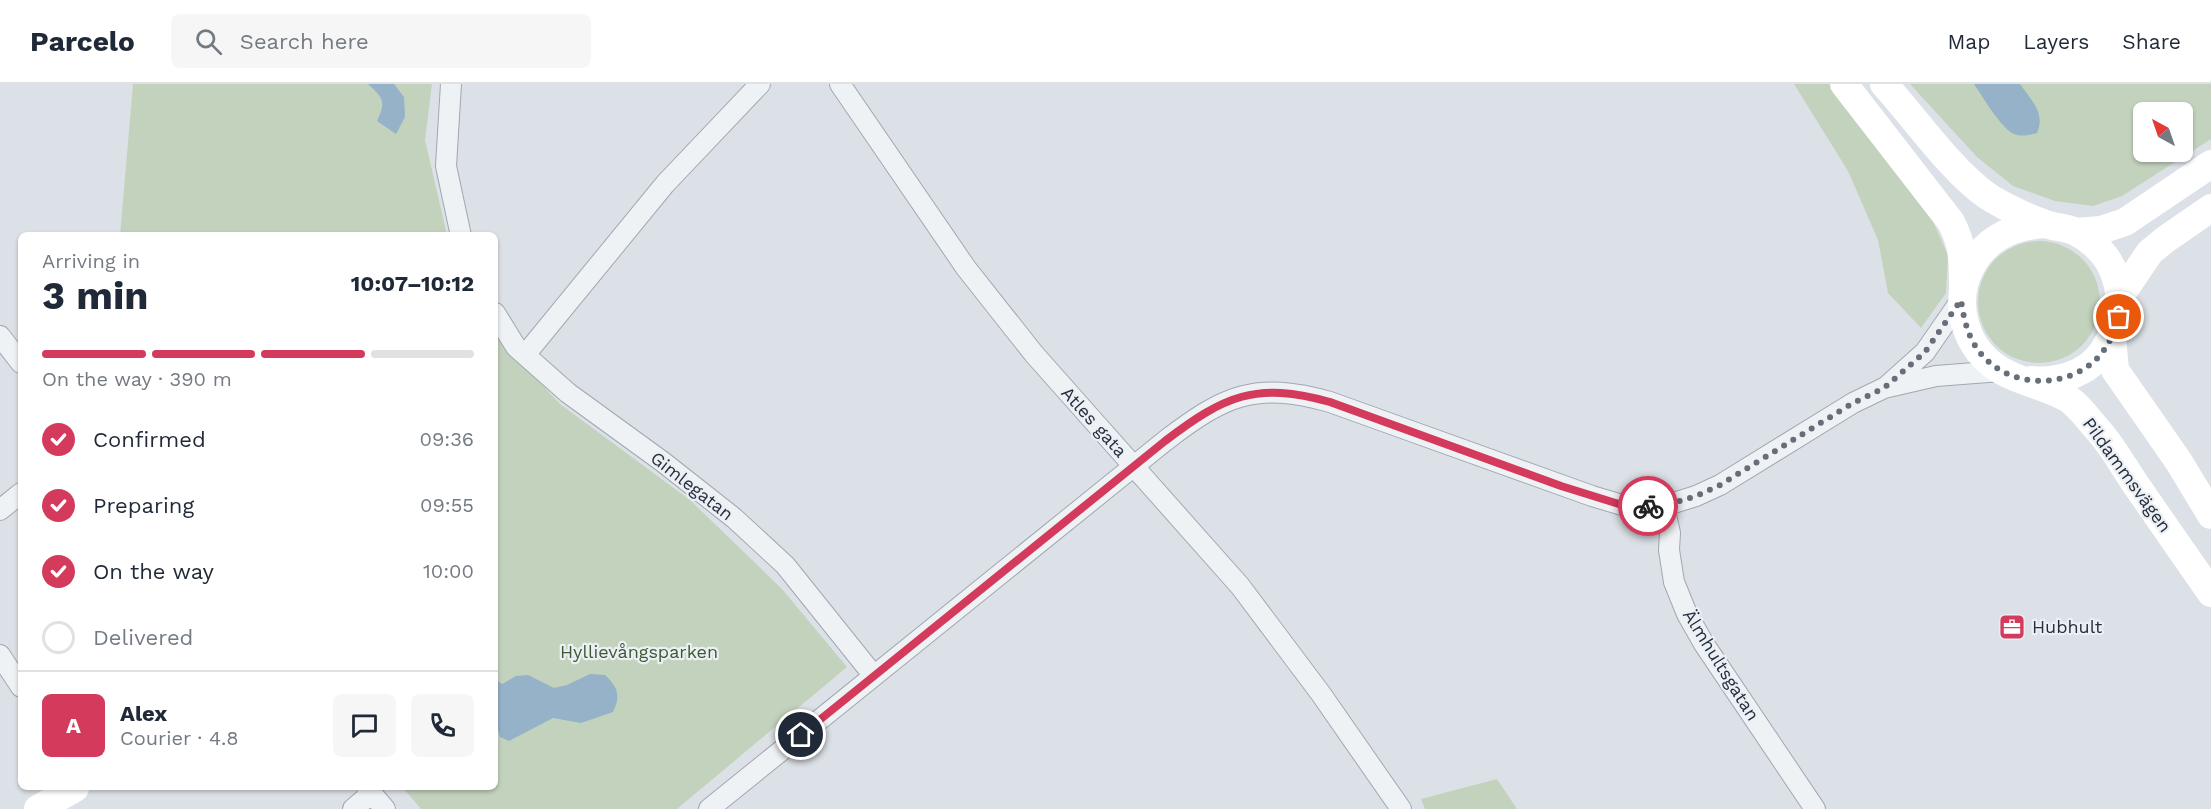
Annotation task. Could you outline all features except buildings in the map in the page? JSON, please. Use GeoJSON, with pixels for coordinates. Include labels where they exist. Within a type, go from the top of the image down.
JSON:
{"type":"FeatureCollection","features":[{"type":"Feature","properties":{"kind":"main road","name":"Pildammsvägen"},"geometry":{"type":"LineString","coordinates":[[1844,84],[1951,222],[1959,238],[1963,257],[1963,319],[1970,336],[1983,356],[2012,375],[2068,398],[2099,431],[2211,593]]}},
{"type":"Feature","properties":{"kind":"main road"},"geometry":{"type":"LineString","coordinates":[[1884,84],[1970,181],[1987,196],[2043,224],[2076,231],[2101,230],[2125,222],[2211,164]]}},
{"type":"Feature","properties":{"kind":"main road"},"geometry":{"type":"LineString","coordinates":[[2120,296],[2150,252],[2211,208]]}},
{"type":"Feature","properties":{"kind":"main road"},"geometry":{"type":"LineString","coordinates":[[1962,295],[1970,269],[1983,250],[2000,235],[2021,226],[2043,224]]}},
{"type":"Feature","properties":{"kind":"main road"},"geometry":{"type":"LineString","coordinates":[[2012,375],[2044,382],[2065,378],[2084,369],[2101,355],[2112,337],[2119,317],[2120,296],[2116,276],[2107,258],[2093,243],[2076,231]]}},
{"type":"Feature","properties":{"kind":"main road"},"geometry":{"type":"LineString","coordinates":[[2112,337],[2115,370],[2179,462],[2211,515]]}},
{"type":"Feature","properties":{"kind":"main road"},"geometry":{"type":"LineString","coordinates":[[38,809],[71,790]]}},
{"type":"Feature","properties":{"kind":"street"},"geometry":{"type":"LineString","coordinates":[[451,84],[446,166],[460,232]]}},
{"type":"Feature","properties":{"kind":"street"},"geometry":{"type":"LineString","coordinates":[[525,355],[665,184],[760,84]]}},
{"type":"Feature","properties":{"kind":"street","name":"Atles gata"},"geometry":{"type":"LineString","coordinates":[[840,84],[966,268],[1034,354],[1240,586],[1347,731],[1401,809]]}},
{"type":"Feature","properties":{"kind":"street"},"geometry":{"type":"LineString","coordinates":[[1884,388],[1925,352],[1962,295]]}},
{"type":"Feature","properties":{"kind":"street","name":"Gimlegatan"},"geometry":{"type":"LineString","coordinates":[[498,318],[516,347],[568,393],[663,462],[734,518],[785,565],[874,676]]}},
{"type":"Feature","properties":{"kind":"street"},"geometry":{"type":"LineString","coordinates":[[0,336],[18,359]]}},
{"type":"Feature","properties":{"kind":"street"},"geometry":{"type":"LineString","coordinates":[[709,809],[1194,418],[1221,404],[1258,393],[1276,391],[1301,394],[1330,402],[1592,496],[1622,505],[1664,506],[1696,496],[1720,485],[1853,403],[1884,388],[1936,376],[2012,375]]}},
{"type":"Feature","properties":{"kind":"street"},"geometry":{"type":"LineString","coordinates":[[0,510],[18,495]]}},
{"type":"Feature","properties":{"kind":"street","name":"Älmhultsgatan"},"geometry":{"type":"LineString","coordinates":[[1664,506],[1670,532],[1669,550],[1674,582],[1687,614],[1704,644],[1815,809]]}},
{"type":"Feature","properties":{"kind":"street"},"geometry":{"type":"LineString","coordinates":[[0,655],[18,682]]}},
{"type":"Feature","properties":{"kind":"street"},"geometry":{"type":"LineString","coordinates":[[353,809],[370,790],[385,809]]}},
{"type":"Feature","properties":{"kind":"green space"},"geometry":{"type":"Polygon","coordinates":[[[133,84],[432,84],[425,140],[446,232],[120,232],[133,84]]]}},
{"type":"Feature","properties":{"kind":"green space"},"geometry":{"type":"Polygon","coordinates":[[[1794,84],[1835,84],[1927,208],[1948,255],[1946,293],[1921,328],[1888,293],[1878,240],[1848,171],[1794,84]]]}},
{"type":"Feature","properties":{"kind":"green space"},"geometry":{"type":"Polygon","coordinates":[[[1910,84],[2211,84],[2211,139],[2193,151],[2193,102],[2133,102],[2133,162],[2175,162],[2122,196],[2093,206],[2055,201],[2013,186],[1977,157],[1910,84]]]}},
{"type":"Feature","properties":{"kind":"green space"},"geometry":{"type":"Polygon","coordinates":[[[2039,241],[2063,245],[2082,259],[2096,278],[2100,302],[2096,326],[2082,345],[2063,359],[2039,363],[2015,359],[1996,345],[1982,326],[1978,302],[1982,278],[1996,259],[2015,245],[2039,241]]]}},
{"type":"Feature","properties":{"kind":"green space","name":"Hyllievångsparken"},"geometry":{"type":"Polygon","coordinates":[[[498,337],[560,404],[690,500],[782,589],[847,667],[677,809],[421,809],[405,790],[498,790],[498,337]]]}},
{"type":"Feature","properties":{"kind":"green space"},"geometry":{"type":"Polygon","coordinates":[[[1497,779],[1517,809],[1425,809],[1421,799],[1497,779]]]}},
{"type":"Feature","properties":{"kind":"water"},"geometry":{"type":"Polygon","coordinates":[[[368,84],[394,84],[404,97],[405,117],[396,134],[377,121],[382,109],[382,101],[368,84]]]}},
{"type":"Feature","properties":{"kind":"water"},"geometry":{"type":"Polygon","coordinates":[[[1974,84],[2020,84],[2036,107],[2040,119],[2037,133],[2014,134],[2003,125],[1974,84]]]}},
{"type":"Feature","properties":{"kind":"water"},"geometry":{"type":"Polygon","coordinates":[[[590,674],[605,675],[617,692],[613,712],[581,723],[553,718],[509,741],[500,737],[498,681],[502,684],[516,676],[528,675],[554,688],[567,685],[590,674]]]}},
{"type":"Feature","properties":{"kind":"way so far"},"geometry":{"type":"LineString","coordinates":[[1648,506],[1664,506],[1696,496],[1720,485],[1853,403],[1884,388],[1925,352],[1961,300],[1963,319],[1970,336],[1983,356],[2001,371],[2023,380],[2044,382],[2065,378],[2084,369],[2101,355],[2112,337],[2119,317]]}},
{"type":"Feature","properties":{"kind":"place","name":"Hubhult"},"geometry":{"type":"Point","coordinates":[2012,627]}},
{"type":"Feature","properties":{"kind":"route"},"geometry":{"type":"LineString","coordinates":[[801,735],[1194,418],[1238,397],[1276,391],[1301,394],[1330,402],[1561,486],[1622,505],[1648,506]]}}]}
